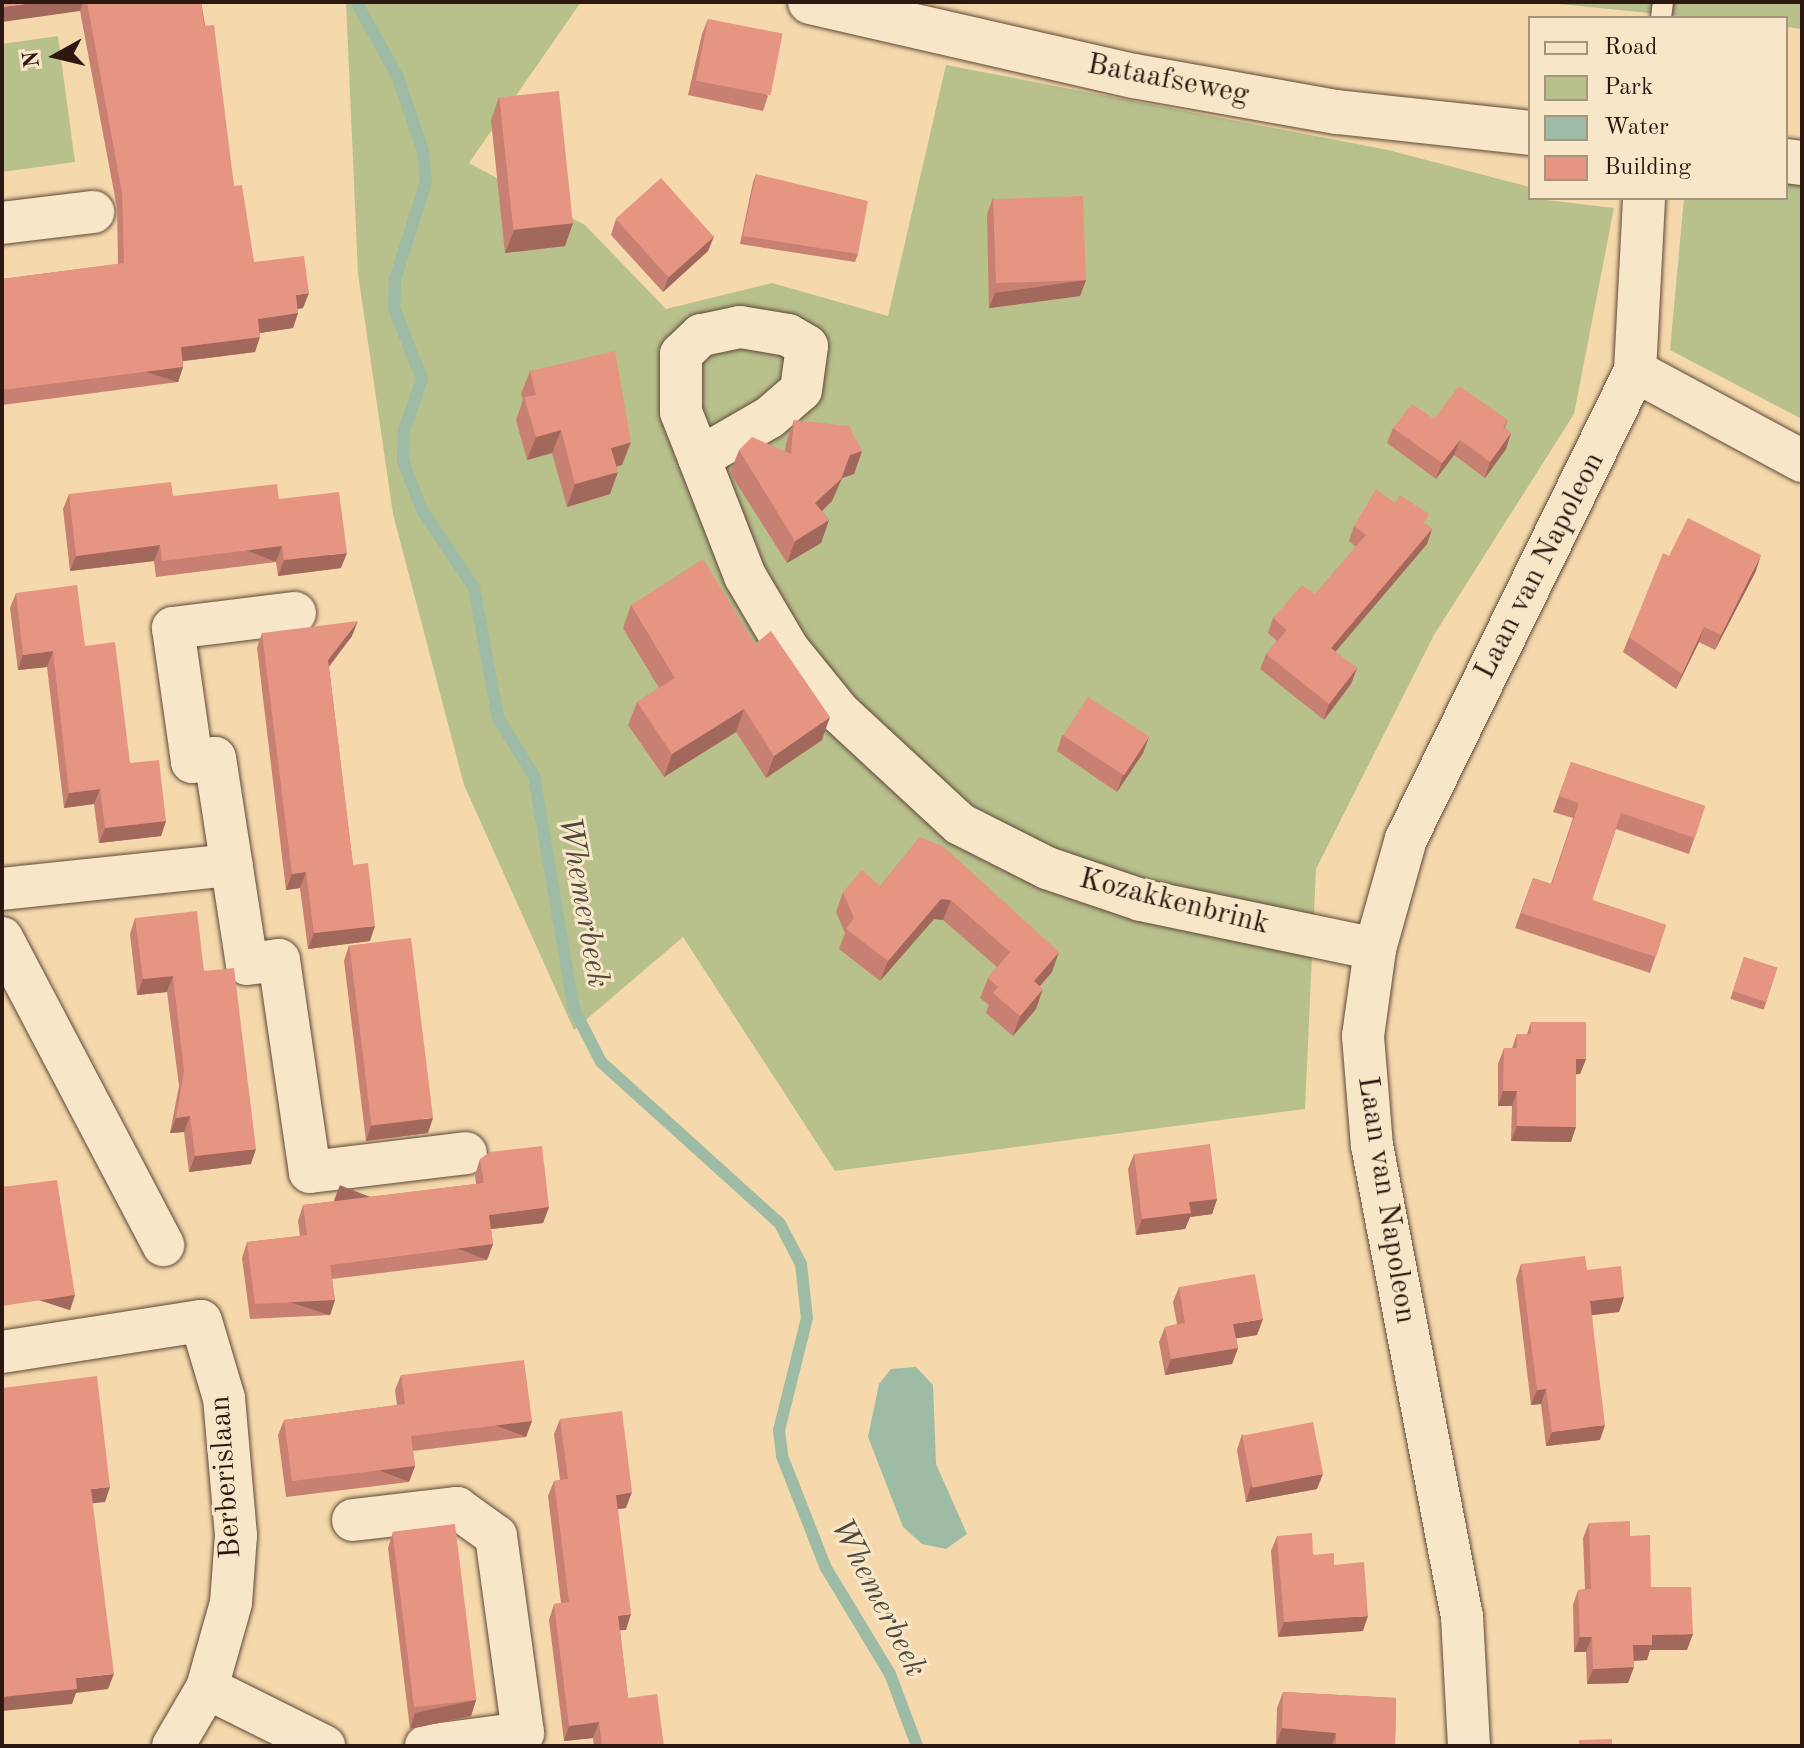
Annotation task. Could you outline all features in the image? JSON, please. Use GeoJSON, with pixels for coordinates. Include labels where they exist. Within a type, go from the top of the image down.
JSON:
{"type":"FeatureCollection","features":[{"type":"Feature","properties":{"kind":"main road","name":"Bataafseweg"},"geometry":{"type":"LineString","coordinates":[[810,2],[1134,76],[1337,112],[1528,133]]}},
{"type":"Feature","properties":{"kind":"street","name":"Laan van Napoleon"},"geometry":{"type":"LineString","coordinates":[[1469,1746],[1462,1617],[1372,1146],[1363,1036],[1375,949],[1423,795],[1635,371],[1644,200]]}},
{"type":"Feature","properties":{"kind":"street"},"geometry":{"type":"LineString","coordinates":[[2,223],[93,212]]}},
{"type":"Feature","properties":{"kind":"street"},"geometry":{"type":"LineString","coordinates":[[1635,371],[1802,461]]}},
{"type":"Feature","properties":{"kind":"street","name":"Kozakkenbrink"},"geometry":{"type":"LineString","coordinates":[[699,458],[745,576],[788,649],[840,713],[960,824],[1047,868],[1141,900],[1375,949]]}},
{"type":"Feature","properties":{"kind":"street"},"geometry":{"type":"LineString","coordinates":[[295,613],[173,628],[192,762],[215,758],[247,964],[279,960],[310,1172],[466,1153]]}},
{"type":"Feature","properties":{"kind":"street"},"geometry":{"type":"LineString","coordinates":[[2,889],[232,865]]}},
{"type":"Feature","properties":{"kind":"street"},"geometry":{"type":"LineString","coordinates":[[2,938],[163,1245]]}},
{"type":"Feature","properties":{"kind":"street","name":"Berberislaan"},"geometry":{"type":"LineString","coordinates":[[2,1352],[201,1321],[224,1398],[236,1535],[231,1603],[207,1688],[173,1746]]}},
{"type":"Feature","properties":{"kind":"street"},"geometry":{"type":"LineString","coordinates":[[353,1520],[457,1508],[496,1536],[523,1733],[426,1746]]}},
{"type":"Feature","properties":{"kind":"street"},"geometry":{"type":"LineString","coordinates":[[207,1688],[324,1746]]}},
{"type":"Feature","properties":{"kind":"green space"},"geometry":{"type":"Polygon","coordinates":[[[346,2],[581,2],[469,163],[585,225],[666,309],[772,283],[888,316],[946,65],[1388,150],[1528,186],[1528,200],[1614,208],[1574,414],[1434,635],[1316,869],[1305,1109],[835,1171],[683,937],[574,1030],[464,785],[393,514],[358,274],[346,2]]]}},
{"type":"Feature","properties":{"kind":"green space"},"geometry":{"type":"Polygon","coordinates":[[[1540,2],[1802,2],[1802,29],[1788,27],[1788,16],[1678,16],[1540,2]]]}},
{"type":"Feature","properties":{"kind":"green space"},"geometry":{"type":"Polygon","coordinates":[[[58,36],[75,162],[2,172],[2,44],[58,36]]]}},
{"type":"Feature","properties":{"kind":"green space"},"geometry":{"type":"Polygon","coordinates":[[[1788,181],[1802,183],[1802,419],[1670,350],[1684,200],[1788,200],[1788,181]]]}},
{"type":"Feature","properties":{"kind":"water"},"geometry":{"type":"Polygon","coordinates":[[[916,1367],[933,1385],[936,1464],[967,1534],[946,1549],[922,1544],[903,1527],[868,1437],[879,1384],[891,1369],[916,1367]]]}},
{"type":"Feature","properties":{"kind":"building"},"geometry":{"type":"Polygon","coordinates":[[[2,2],[41,2],[2,7],[2,2]]]}},
{"type":"Feature","properties":{"kind":"building"},"geometry":{"type":"Polygon","coordinates":[[[87,2],[201,2],[204,26],[214,25],[234,186],[242,185],[254,262],[304,256],[309,293],[296,295],[298,313],[258,319],[260,337],[181,347],[183,367],[2,390],[2,279],[124,263],[122,193],[87,2]]]}},
{"type":"Feature","properties":{"kind":"building"},"geometry":{"type":"Polygon","coordinates":[[[708,19],[783,34],[771,95],[696,81],[708,19]]]}},
{"type":"Feature","properties":{"kind":"building"},"geometry":{"type":"Polygon","coordinates":[[[559,91],[573,223],[513,230],[499,97],[559,91]]]}},
{"type":"Feature","properties":{"kind":"building"},"geometry":{"type":"Polygon","coordinates":[[[756,174],[868,201],[858,254],[743,236],[756,174]]]}},
{"type":"Feature","properties":{"kind":"building"},"geometry":{"type":"Polygon","coordinates":[[[661,178],[714,237],[669,278],[616,219],[661,178]]]}},
{"type":"Feature","properties":{"kind":"building"},"geometry":{"type":"Polygon","coordinates":[[[1083,196],[1086,280],[996,283],[993,199],[1083,196]]]}},
{"type":"Feature","properties":{"kind":"building"},"geometry":{"type":"Polygon","coordinates":[[[615,351],[631,442],[611,448],[618,472],[575,484],[561,430],[536,437],[524,397],[536,395],[530,371],[615,351]]]}},
{"type":"Feature","properties":{"kind":"building"},"geometry":{"type":"Polygon","coordinates":[[[1459,386],[1508,420],[1503,427],[1511,433],[1490,462],[1460,440],[1442,463],[1393,428],[1412,404],[1434,419],[1459,386]]]}},
{"type":"Feature","properties":{"kind":"building"},"geometry":{"type":"Polygon","coordinates":[[[794,420],[849,426],[862,451],[850,455],[841,479],[815,503],[829,520],[795,541],[739,450],[752,437],[791,454],[794,420]]]}},
{"type":"Feature","properties":{"kind":"building"},"geometry":{"type":"Polygon","coordinates":[[[171,482],[173,496],[277,484],[279,499],[339,492],[347,553],[284,560],[282,546],[162,561],[160,545],[76,556],[69,494],[171,482]]]}},
{"type":"Feature","properties":{"kind":"building"},"geometry":{"type":"Polygon","coordinates":[[[1376,489],[1395,503],[1400,495],[1429,514],[1424,523],[1432,529],[1331,648],[1357,668],[1329,704],[1266,654],[1287,630],[1273,618],[1302,585],[1315,594],[1366,535],[1354,526],[1376,489]]]}},
{"type":"Feature","properties":{"kind":"building"},"geometry":{"type":"Polygon","coordinates":[[[1688,518],[1761,555],[1721,635],[1704,627],[1682,674],[1629,637],[1663,553],[1669,556],[1688,518]]]}},
{"type":"Feature","properties":{"kind":"building"},"geometry":{"type":"Polygon","coordinates":[[[703,559],[755,644],[771,631],[830,717],[774,756],[744,709],[672,754],[637,702],[675,678],[631,605],[703,559]]]}},
{"type":"Feature","properties":{"kind":"building"},"geometry":{"type":"Polygon","coordinates":[[[77,585],[85,646],[115,642],[130,763],[159,760],[166,821],[105,828],[100,789],[69,793],[53,651],[23,655],[16,593],[77,585]]]}},
{"type":"Feature","properties":{"kind":"building"},"geometry":{"type":"Polygon","coordinates":[[[358,621],[328,660],[353,865],[368,863],[375,926],[314,933],[306,872],[292,874],[262,633],[358,621]]]}},
{"type":"Feature","properties":{"kind":"building"},"geometry":{"type":"Polygon","coordinates":[[[1088,697],[1149,737],[1124,775],[1063,736],[1088,697]]]}},
{"type":"Feature","properties":{"kind":"building"},"geometry":{"type":"Polygon","coordinates":[[[1571,762],[1705,806],[1695,838],[1621,813],[1592,900],[1666,925],[1656,957],[1521,913],[1533,878],[1552,884],[1579,803],[1559,796],[1571,762]]]}},
{"type":"Feature","properties":{"kind":"building"},"geometry":{"type":"Polygon","coordinates":[[[920,837],[944,847],[1059,952],[1034,981],[1043,989],[1020,1016],[993,993],[998,987],[988,978],[1010,952],[951,900],[941,899],[888,961],[846,929],[854,918],[843,892],[862,870],[880,886],[920,837]]]}},
{"type":"Feature","properties":{"kind":"building"},"geometry":{"type":"Polygon","coordinates":[[[197,911],[204,971],[234,968],[256,1149],[195,1156],[190,1116],[176,1118],[184,1071],[173,976],[143,979],[135,918],[197,911]]]}},
{"type":"Feature","properties":{"kind":"building"},"geometry":{"type":"Polygon","coordinates":[[[411,938],[433,1118],[372,1125],[349,946],[411,938]]]}},
{"type":"Feature","properties":{"kind":"building"},"geometry":{"type":"Polygon","coordinates":[[[1744,957],[1777,968],[1766,1002],[1733,991],[1744,957]]]}},
{"type":"Feature","properties":{"kind":"building"},"geometry":{"type":"Polygon","coordinates":[[[1531,1022],[1586,1022],[1586,1059],[1576,1059],[1576,1127],[1517,1126],[1517,1091],[1503,1091],[1504,1048],[1517,1048],[1517,1034],[1531,1034],[1531,1022]]]}},
{"type":"Feature","properties":{"kind":"building"},"geometry":{"type":"Polygon","coordinates":[[[1210,1144],[1217,1199],[1189,1202],[1191,1213],[1142,1219],[1134,1154],[1210,1144]]]}},
{"type":"Feature","properties":{"kind":"building"},"geometry":{"type":"Polygon","coordinates":[[[542,1146],[549,1207],[489,1215],[493,1244],[330,1265],[335,1300],[255,1304],[247,1242],[307,1235],[303,1205],[484,1183],[480,1159],[490,1152],[542,1146]]]}},
{"type":"Feature","properties":{"kind":"building"},"geometry":{"type":"Polygon","coordinates":[[[57,1180],[75,1295],[2,1306],[2,1187],[57,1180]]]}},
{"type":"Feature","properties":{"kind":"building"},"geometry":{"type":"Polygon","coordinates":[[[1585,1256],[1587,1270],[1621,1266],[1624,1297],[1590,1301],[1605,1425],[1552,1432],[1546,1389],[1537,1390],[1521,1264],[1585,1256]]]}},
{"type":"Feature","properties":{"kind":"building"},"geometry":{"type":"Polygon","coordinates":[[[1255,1274],[1263,1319],[1233,1324],[1238,1348],[1171,1359],[1165,1327],[1185,1323],[1179,1287],[1255,1274]]]}},
{"type":"Feature","properties":{"kind":"building"},"geometry":{"type":"Polygon","coordinates":[[[524,1360],[532,1421],[411,1436],[415,1466],[292,1481],[284,1420],[405,1404],[401,1375],[524,1360]]]}},
{"type":"Feature","properties":{"kind":"building"},"geometry":{"type":"Polygon","coordinates":[[[97,1376],[110,1487],[91,1489],[114,1674],[76,1678],[77,1689],[2,1697],[2,1388],[97,1376]]]}},
{"type":"Feature","properties":{"kind":"building"},"geometry":{"type":"Polygon","coordinates":[[[622,1411],[632,1492],[616,1495],[631,1614],[618,1616],[628,1698],[657,1694],[664,1746],[602,1746],[599,1722],[569,1726],[554,1604],[569,1602],[554,1481],[568,1479],[560,1419],[622,1411]]]}},
{"type":"Feature","properties":{"kind":"building"},"geometry":{"type":"Polygon","coordinates":[[[1313,1422],[1323,1474],[1252,1488],[1242,1436],[1313,1422]]]}},
{"type":"Feature","properties":{"kind":"building"},"geometry":{"type":"Polygon","coordinates":[[[1630,1521],[1630,1536],[1650,1535],[1651,1587],[1691,1587],[1693,1634],[1652,1635],[1652,1645],[1633,1645],[1634,1667],[1593,1669],[1592,1637],[1580,1637],[1578,1590],[1591,1589],[1589,1523],[1630,1521]]]}},
{"type":"Feature","properties":{"kind":"building"},"geometry":{"type":"Polygon","coordinates":[[[455,1524],[477,1700],[414,1707],[392,1532],[455,1524]]]}},
{"type":"Feature","properties":{"kind":"building"},"geometry":{"type":"Polygon","coordinates":[[[1312,1533],[1313,1555],[1334,1553],[1334,1565],[1364,1562],[1368,1616],[1284,1622],[1277,1536],[1312,1533]]]}},
{"type":"Feature","properties":{"kind":"building"},"geometry":{"type":"Polygon","coordinates":[[[1283,1692],[1396,1698],[1395,1745],[1336,1746],[1336,1733],[1282,1728],[1283,1692]]]}},
{"type":"Feature","properties":{"kind":"building"},"geometry":{"type":"Polygon","coordinates":[[[1612,1739],[1612,1746],[1579,1746],[1579,1740],[1612,1739]]]}},
{"type":"Feature","properties":{"kind":"waterway","name":"Whemerbeek"},"geometry":{"type":"LineString","coordinates":[[356,2],[397,75],[423,151],[426,182],[395,279],[394,308],[422,379],[404,430],[403,461],[422,510],[474,588],[498,718],[534,776],[574,1009],[601,1062],[780,1224],[801,1264],[807,1318],[779,1430],[782,1456],[826,1568],[890,1674],[917,1746]]}}]}
